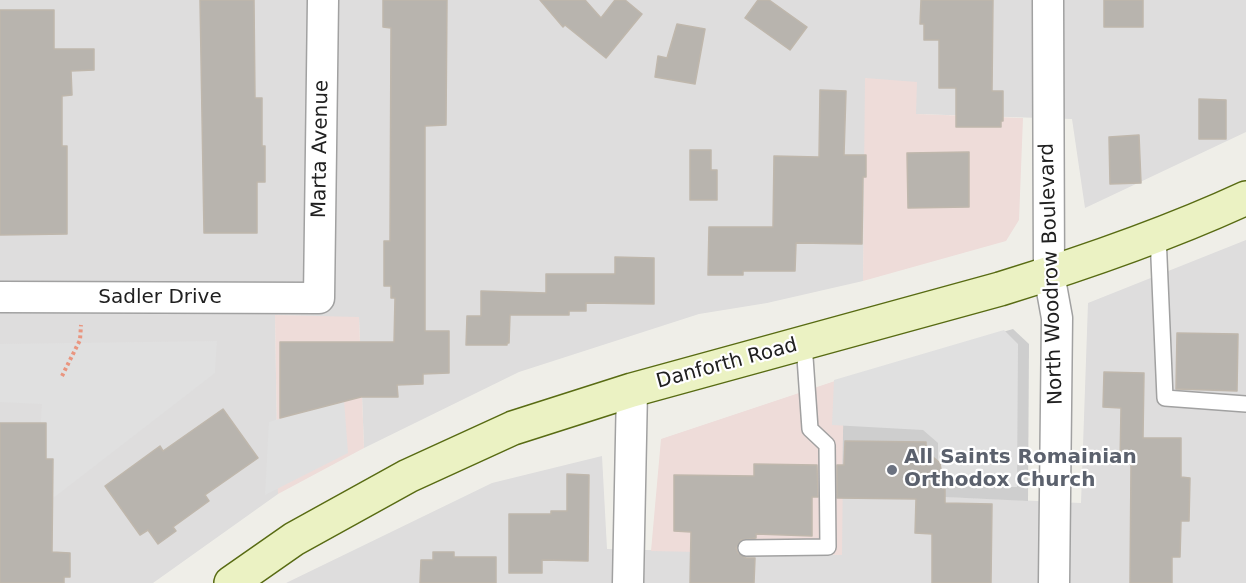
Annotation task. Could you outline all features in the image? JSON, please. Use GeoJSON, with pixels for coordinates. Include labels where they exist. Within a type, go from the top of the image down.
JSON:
{"type":"FeatureCollection","features":[{"type":"Feature","properties":{"kind":"main road","name":"Danforth Road"},"geometry":{"type":"LineString","coordinates":[[231,583],[294,539],[408,476],[513,428],[632,390],[1049,274],[1190,224],[1246,198]]}},
{"type":"Feature","properties":{"kind":"street","name":"Marta Avenue"},"geometry":{"type":"LineString","coordinates":[[319,298],[323,0]]}},
{"type":"Feature","properties":{"kind":"street","name":"North Woodrow Boulevard"},"geometry":{"type":"LineString","coordinates":[[1048,0],[1049,274],[1057,318],[1054,583]]}},
{"type":"Feature","properties":{"kind":"street","name":"Sadler Drive"},"geometry":{"type":"LineString","coordinates":[[0,297],[319,298]]}},
{"type":"Feature","properties":{"kind":"street"},"geometry":{"type":"LineString","coordinates":[[628,583],[632,390]]}},
{"type":"Feature","properties":{"kind":"lane"},"geometry":{"type":"LineString","coordinates":[[1158,235],[1165,398],[1246,404]]}},
{"type":"Feature","properties":{"kind":"lane"},"geometry":{"type":"LineString","coordinates":[[746,548],[828,547],[827,445],[810,429],[804,343]]}},
{"type":"Feature","properties":{"kind":"path"},"geometry":{"type":"LineString","coordinates":[[62,376],[80,340],[82,297]]}},
{"type":"Feature","properties":{"kind":"shaded area"},"geometry":{"type":"Polygon","coordinates":[[[0,0],[1246,0],[1246,132],[1085,208],[1072,119],[916,114],[866,78],[863,281],[767,303],[699,314],[519,372],[364,448],[359,318],[275,315],[278,494],[153,583],[0,583],[0,0]]]}},
{"type":"Feature","properties":{"kind":"shaded area"},"geometry":{"type":"Polygon","coordinates":[[[865,78],[917,82],[916,114],[1023,118],[1019,220],[1006,241],[863,281],[865,78]]]}},
{"type":"Feature","properties":{"kind":"shaded area"},"geometry":{"type":"Polygon","coordinates":[[[1246,240],[1246,583],[286,583],[492,483],[602,456],[607,549],[842,555],[842,492],[1081,503],[1088,303],[1246,240]]]}},
{"type":"Feature","properties":{"kind":"shaded area"},"geometry":{"type":"Polygon","coordinates":[[[275,315],[359,317],[364,448],[278,494],[275,315]]]}},
{"type":"Feature","properties":{"kind":"shaded area"},"geometry":{"type":"Polygon","coordinates":[[[1013,329],[1029,344],[1028,501],[842,492],[844,378],[1013,329]]]}},
{"type":"Feature","properties":{"kind":"shaded area"},"geometry":{"type":"Polygon","coordinates":[[[1004,330],[1018,344],[1017,487],[938,486],[938,443],[923,430],[832,425],[834,380],[1004,330]]]}},
{"type":"Feature","properties":{"kind":"shaded area"},"geometry":{"type":"Polygon","coordinates":[[[217,341],[215,373],[34,513],[42,404],[0,402],[0,344],[217,341]]]}},
{"type":"Feature","properties":{"kind":"shaded area"},"geometry":{"type":"Polygon","coordinates":[[[844,378],[842,555],[651,551],[661,439],[844,378]]]}},
{"type":"Feature","properties":{"kind":"shaded area"},"geometry":{"type":"Polygon","coordinates":[[[344,400],[348,453],[265,495],[269,422],[344,400]]]}},
{"type":"Feature","properties":{"kind":"building"},"geometry":{"type":"Polygon","coordinates":[[[200,0],[254,0],[255,98],[262,98],[262,146],[265,146],[265,182],[257,182],[257,233],[204,233],[200,0]]]}},
{"type":"Feature","properties":{"kind":"building"},"geometry":{"type":"Polygon","coordinates":[[[383,0],[447,0],[446,125],[425,126],[425,331],[449,331],[449,373],[423,374],[423,384],[397,385],[398,397],[361,397],[280,418],[280,342],[394,342],[395,298],[391,298],[391,286],[384,286],[384,241],[390,241],[391,28],[383,27],[383,0]]]}},
{"type":"Feature","properties":{"kind":"building"},"geometry":{"type":"Polygon","coordinates":[[[540,0],[585,0],[601,18],[615,0],[625,0],[642,14],[606,58],[565,25],[563,27],[540,0]]]}},
{"type":"Feature","properties":{"kind":"building"},"geometry":{"type":"Polygon","coordinates":[[[758,0],[769,0],[807,27],[790,50],[745,18],[758,0]]]}},
{"type":"Feature","properties":{"kind":"building"},"geometry":{"type":"Polygon","coordinates":[[[921,0],[993,0],[992,91],[1003,91],[1001,127],[956,127],[956,88],[939,88],[939,40],[924,40],[924,24],[920,24],[921,0]]]}},
{"type":"Feature","properties":{"kind":"building"},"geometry":{"type":"Polygon","coordinates":[[[1104,0],[1143,0],[1143,27],[1104,27],[1104,0]]]}},
{"type":"Feature","properties":{"kind":"building"},"geometry":{"type":"Polygon","coordinates":[[[0,10],[54,10],[54,49],[94,49],[94,70],[71,71],[72,95],[62,96],[62,146],[67,146],[67,234],[0,235],[0,10]]]}},
{"type":"Feature","properties":{"kind":"building"},"geometry":{"type":"Polygon","coordinates":[[[677,24],[705,29],[695,84],[655,77],[658,56],[667,58],[677,24]]]}},
{"type":"Feature","properties":{"kind":"building"},"geometry":{"type":"Polygon","coordinates":[[[820,90],[846,91],[844,155],[866,155],[866,177],[863,177],[862,244],[796,243],[795,271],[743,271],[743,275],[708,275],[709,227],[773,227],[774,156],[819,157],[820,90]]]}},
{"type":"Feature","properties":{"kind":"building"},"geometry":{"type":"Polygon","coordinates":[[[1199,99],[1226,100],[1226,139],[1199,139],[1199,99]]]}},
{"type":"Feature","properties":{"kind":"building"},"geometry":{"type":"Polygon","coordinates":[[[1139,135],[1141,183],[1110,184],[1109,137],[1139,135]]]}},
{"type":"Feature","properties":{"kind":"building"},"geometry":{"type":"Polygon","coordinates":[[[690,150],[711,150],[711,170],[717,170],[717,200],[690,200],[690,150]]]}},
{"type":"Feature","properties":{"kind":"building"},"geometry":{"type":"Polygon","coordinates":[[[969,152],[969,207],[908,208],[907,153],[969,152]]]}},
{"type":"Feature","properties":{"kind":"building"},"geometry":{"type":"Polygon","coordinates":[[[615,257],[654,258],[654,304],[586,303],[586,311],[569,311],[569,315],[510,315],[507,345],[466,345],[467,316],[481,316],[481,291],[546,293],[546,274],[615,274],[615,257]]]}},
{"type":"Feature","properties":{"kind":"building"},"geometry":{"type":"Polygon","coordinates":[[[1177,333],[1238,334],[1237,391],[1176,389],[1177,333]]]}},
{"type":"Feature","properties":{"kind":"building"},"geometry":{"type":"Polygon","coordinates":[[[1104,372],[1144,373],[1143,438],[1181,438],[1181,477],[1190,478],[1189,521],[1181,521],[1180,557],[1172,557],[1172,583],[1130,583],[1131,464],[1120,464],[1121,408],[1103,407],[1104,372]]]}},
{"type":"Feature","properties":{"kind":"building"},"geometry":{"type":"Polygon","coordinates":[[[223,409],[258,458],[205,495],[209,501],[173,527],[176,531],[158,544],[148,530],[140,535],[105,486],[160,446],[163,451],[223,409]]]}},
{"type":"Feature","properties":{"kind":"building"},"geometry":{"type":"Polygon","coordinates":[[[0,423],[46,423],[46,459],[53,459],[52,552],[70,553],[70,577],[64,577],[64,583],[0,583],[0,423]]]}},
{"type":"Feature","properties":{"kind":"building"},"geometry":{"type":"Polygon","coordinates":[[[845,441],[926,442],[926,451],[940,463],[945,488],[945,503],[992,504],[991,583],[932,583],[932,534],[915,533],[916,499],[837,498],[837,465],[844,465],[845,441]]]}},
{"type":"Feature","properties":{"kind":"building"},"geometry":{"type":"Polygon","coordinates":[[[754,464],[817,465],[818,497],[812,497],[812,536],[756,534],[756,538],[741,540],[736,548],[738,553],[746,558],[755,558],[754,583],[690,583],[691,532],[674,531],[674,475],[754,476],[754,464]]]}},
{"type":"Feature","properties":{"kind":"building"},"geometry":{"type":"Polygon","coordinates":[[[567,474],[589,475],[588,561],[542,560],[542,573],[509,573],[509,514],[551,514],[551,511],[567,511],[567,474]]]}},
{"type":"Feature","properties":{"kind":"building"},"geometry":{"type":"Polygon","coordinates":[[[433,552],[454,552],[454,557],[496,557],[496,583],[420,583],[421,560],[433,560],[433,552]]]}},
{"type":"Feature","properties":{"kind":"place","name":"All Saints Romainian Orthodox Church"},"geometry":{"type":"Point","coordinates":[892,470]}}]}
